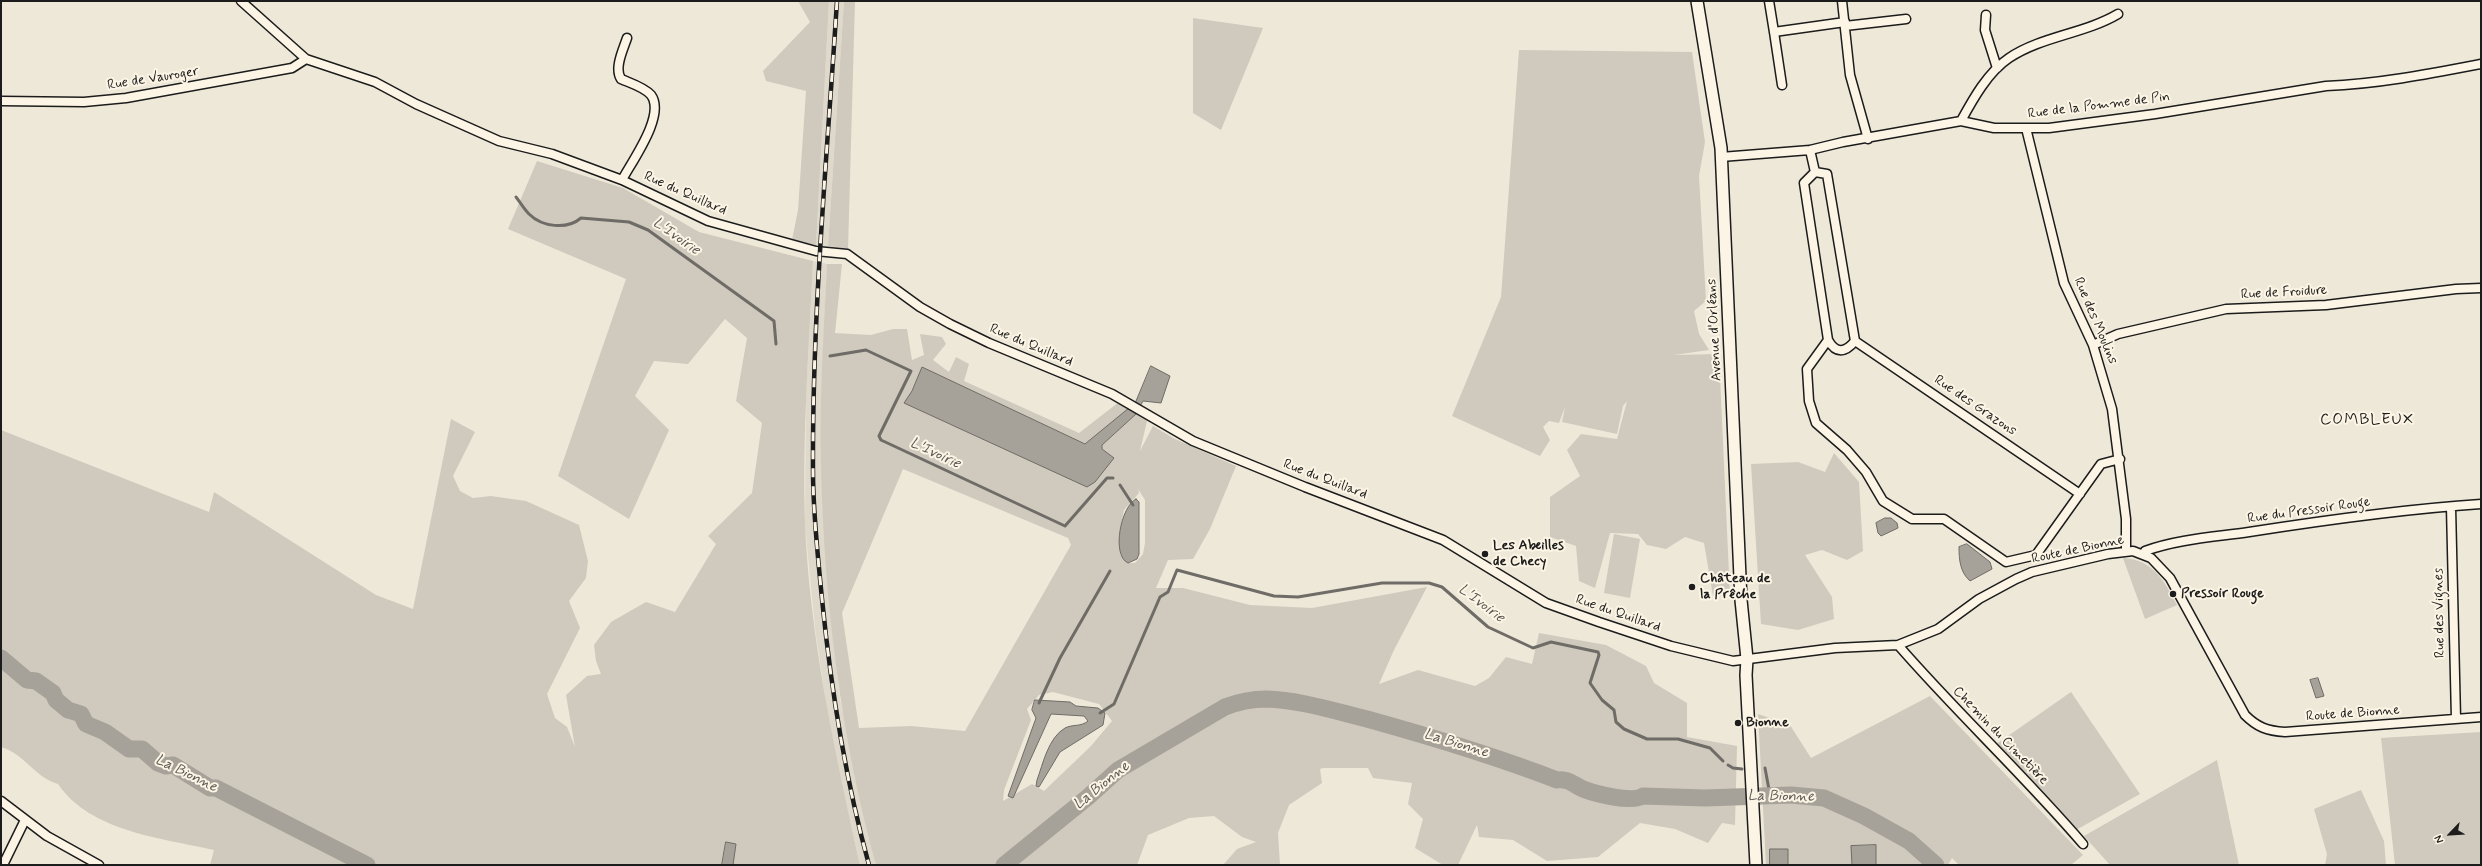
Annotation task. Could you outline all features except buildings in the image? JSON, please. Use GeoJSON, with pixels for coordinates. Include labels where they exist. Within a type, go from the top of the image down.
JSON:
{"type":"FeatureCollection","features":[{"type":"Feature","properties":{"kind":"main road","name":"Avenue d'Orléans"},"geometry":{"type":"LineString","coordinates":[[1697,1],[1721,157],[1741,600],[1747,659],[1746,675],[1755,816],[1756,865]]}},
{"type":"Feature","properties":{"kind":"street"},"geometry":{"type":"LineString","coordinates":[[241,1],[306,59]]}},
{"type":"Feature","properties":{"kind":"street"},"geometry":{"type":"LineString","coordinates":[[1769,1],[1782,85]]}},
{"type":"Feature","properties":{"kind":"street"},"geometry":{"type":"LineString","coordinates":[[1842,1],[1850,75],[1868,139]]}},
{"type":"Feature","properties":{"kind":"street"},"geometry":{"type":"LineString","coordinates":[[1961,121],[1997,68],[2010,57],[2040,43],[2100,25],[2118,14]]}},
{"type":"Feature","properties":{"kind":"street"},"geometry":{"type":"LineString","coordinates":[[1986,15],[1984,30],[1997,68]]}},
{"type":"Feature","properties":{"kind":"street"},"geometry":{"type":"LineString","coordinates":[[1774,32],[1906,18]]}},
{"type":"Feature","properties":{"kind":"street"},"geometry":{"type":"LineString","coordinates":[[622,180],[653,124],[656,110],[652,97],[647,92],[621,79],[618,75],[618,68],[627,38]]}},
{"type":"Feature","properties":{"kind":"street","name":"Rue de Vauroger"},"geometry":{"type":"LineString","coordinates":[[1,101],[84,102],[126,98],[292,68],[306,59]]}},
{"type":"Feature","properties":{"kind":"street","name":"Rue du Quillard"},"geometry":{"type":"LineString","coordinates":[[306,59],[375,82],[416,104],[499,141],[545,152],[622,180],[708,221],[816,251],[847,254],[920,306],[950,324],[989,343],[1112,394],[1193,441],[1305,487],[1443,540],[1546,603],[1671,646],[1733,661],[1747,659]]}},
{"type":"Feature","properties":{"kind":"street","name":"Rue de la Pomme de Pin"},"geometry":{"type":"LineString","coordinates":[[1721,157],[1810,150],[1843,142],[1868,139],[1961,121],[1994,128],[2049,128],[2155,114],[2326,86],[2414,77],[2481,64]]}},
{"type":"Feature","properties":{"kind":"street","name":"Rue des Moulins"},"geometry":{"type":"LineString","coordinates":[[2026,128],[2064,283],[2093,345],[2112,410],[2120,458],[2126,519],[2126,551]]}},
{"type":"Feature","properties":{"kind":"street"},"geometry":{"type":"LineString","coordinates":[[1810,150],[1815,172]]}},
{"type":"Feature","properties":{"kind":"street"},"geometry":{"type":"LineString","coordinates":[[1815,172],[1827,174],[1855,341],[1850,347],[1839,350],[1833,348],[1828,340],[1804,183],[1815,172]]}},
{"type":"Feature","properties":{"kind":"street","name":"Rue de Froidure"},"geometry":{"type":"LineString","coordinates":[[2093,345],[2118,334],[2226,309],[2326,305],[2456,288],[2481,288]]}},
{"type":"Feature","properties":{"kind":"street"},"geometry":{"type":"LineString","coordinates":[[1828,340],[1807,368],[1809,401],[1814,420],[1847,450],[1866,472],[1883,502],[1912,519],[1944,519],[2006,562],[2036,555],[2101,464],[2120,458]]}},
{"type":"Feature","properties":{"kind":"street","name":"Rue des Grazons"},"geometry":{"type":"LineString","coordinates":[[1855,341],[2080,494]]}},
{"type":"Feature","properties":{"kind":"street","name":"Rue du Pressoir Rouge"},"geometry":{"type":"LineString","coordinates":[[2144,554],[2145,551],[2162,545],[2356,517],[2481,504]]}},
{"type":"Feature","properties":{"kind":"street","name":"Rue des Vignes"},"geometry":{"type":"LineString","coordinates":[[2451,507],[2456,719]]}},
{"type":"Feature","properties":{"kind":"street","name":"Route de Bionne"},"geometry":{"type":"LineString","coordinates":[[1747,659],[1835,648],[1898,645],[1938,629],[1979,599],[2032,572],[2126,551],[2144,554],[2163,568],[2170,578],[2245,715],[2258,726],[2272,731],[2285,732],[2481,717]]}},
{"type":"Feature","properties":{"kind":"street","name":"Chemin du Cimetière"},"geometry":{"type":"LineString","coordinates":[[1898,645],[1939,692],[2016,769],[2083,844]]}},
{"type":"Feature","properties":{"kind":"street"},"geometry":{"type":"LineString","coordinates":[[1,801],[25,820],[73,852],[98,865]]}},
{"type":"Feature","properties":{"kind":"street"},"geometry":{"type":"LineString","coordinates":[[3,865],[25,820]]}},
{"type":"Feature","properties":{"kind":"shaded area"},"geometry":{"type":"Polygon","coordinates":[[[798,1],[829,1],[816,245],[792,240],[798,210],[806,91],[766,81],[763,71],[810,22],[798,1]]]}},
{"type":"Feature","properties":{"kind":"shaded area"},"geometry":{"type":"Polygon","coordinates":[[[829,1],[844,1],[828,246],[816,245],[829,1]]]}},
{"type":"Feature","properties":{"kind":"shaded area"},"geometry":{"type":"Polygon","coordinates":[[[844,1],[855,1],[848,249],[828,246],[844,1]]]}},
{"type":"Feature","properties":{"kind":"shaded area"},"geometry":{"type":"Polygon","coordinates":[[[1193,18],[1263,28],[1221,130],[1193,113],[1193,18]]]}},
{"type":"Feature","properties":{"kind":"shaded area"},"geometry":{"type":"Polygon","coordinates":[[[1519,50],[1692,52],[1705,142],[1699,176],[1706,301],[1694,311],[1699,334],[1709,350],[1674,355],[1719,354],[1730,596],[1713,596],[1704,543],[1685,537],[1666,549],[1647,545],[1638,534],[1610,533],[1595,588],[1579,581],[1576,546],[1550,537],[1550,497],[1580,476],[1567,450],[1581,434],[1617,439],[1627,401],[1623,406],[1617,434],[1562,422],[1565,407],[1559,423],[1549,421],[1543,427],[1550,440],[1540,456],[1452,416],[1501,297],[1519,50]]]}},
{"type":"Feature","properties":{"kind":"shaded area"},"geometry":{"type":"Polygon","coordinates":[[[537,161],[623,188],[699,232],[813,261],[804,458],[805,524],[808,567],[812,610],[825,696],[860,865],[210,865],[214,850],[150,836],[108,823],[89,813],[72,800],[58,784],[42,776],[17,755],[1,747],[1,430],[209,512],[214,492],[376,595],[413,609],[451,419],[475,432],[453,476],[460,491],[473,498],[491,496],[526,501],[579,525],[588,561],[586,578],[569,601],[580,628],[547,694],[555,718],[567,727],[575,747],[566,695],[587,676],[601,674],[596,661],[594,645],[611,622],[646,602],[675,612],[716,544],[708,536],[752,493],[762,423],[736,401],[747,338],[725,319],[688,364],[654,361],[635,396],[669,430],[629,519],[558,476],[626,279],[508,229],[537,161]]]}},
{"type":"Feature","properties":{"kind":"shaded area"},"geometry":{"type":"Polygon","coordinates":[[[813,261],[827,264],[821,399],[831,619],[840,699],[876,865],[860,865],[832,744],[815,628],[805,525],[806,397],[813,261]]]}},
{"type":"Feature","properties":{"kind":"shaded area"},"geometry":{"type":"Polygon","coordinates":[[[827,264],[842,264],[835,333],[871,335],[893,329],[907,329],[912,360],[924,355],[920,334],[942,337],[946,344],[933,360],[949,372],[956,357],[969,364],[964,381],[1079,433],[1119,402],[1147,421],[1140,451],[1153,426],[1175,439],[1236,466],[1210,529],[1193,559],[1168,560],[1156,588],[1183,588],[1250,605],[1312,608],[1427,587],[1394,650],[1379,684],[1418,670],[1475,686],[1489,678],[1506,657],[1532,664],[1539,633],[1606,645],[1646,666],[1654,683],[1687,703],[1687,737],[1737,746],[1735,825],[1722,823],[1708,843],[1675,829],[1640,823],[1598,857],[1547,861],[1513,840],[1479,837],[1477,825],[1458,865],[1443,865],[1415,848],[1423,819],[1408,804],[1412,783],[1373,778],[1368,768],[1323,768],[1320,769],[1322,783],[1289,805],[1278,833],[1280,865],[1223,865],[1237,849],[1256,842],[1242,837],[1214,816],[1189,818],[1148,835],[1137,865],[876,865],[863,816],[853,766],[836,666],[830,616],[823,515],[821,440],[821,389],[827,264]],[[903,469],[842,613],[859,728],[911,726],[965,731],[1071,545],[1068,538],[903,469]],[[1138,489],[1139,493],[1124,510],[1120,531],[1120,554],[1128,563],[1135,563],[1143,554],[1145,543],[1145,500],[1138,489]],[[1053,692],[1039,695],[1027,709],[1031,720],[1004,790],[1003,801],[1032,784],[1044,791],[1091,746],[1112,721],[1099,704],[1053,692]]]}},
{"type":"Feature","properties":{"kind":"shaded area"},"geometry":{"type":"Polygon","coordinates":[[[1151,366],[1170,376],[1161,403],[1143,401],[1136,414],[1102,445],[1102,449],[1114,458],[1095,482],[1087,487],[904,403],[912,391],[922,367],[1085,444],[1135,403],[1151,366]]]}},
{"type":"Feature","properties":{"kind":"shaded area"},"geometry":{"type":"Polygon","coordinates":[[[1834,453],[1859,482],[1863,551],[1847,560],[1822,550],[1805,555],[1832,597],[1834,619],[1798,630],[1761,624],[1751,464],[1798,462],[1825,472],[1834,453]]]}},
{"type":"Feature","properties":{"kind":"shaded area"},"geometry":{"type":"Polygon","coordinates":[[[1136,499],[1139,502],[1139,554],[1137,559],[1128,563],[1123,558],[1120,551],[1120,531],[1122,520],[1126,511],[1131,503],[1136,499]]]}},
{"type":"Feature","properties":{"kind":"shaded area"},"geometry":{"type":"Polygon","coordinates":[[[1885,518],[1891,518],[1897,523],[1898,528],[1881,536],[1878,533],[1876,523],[1885,518]]]}},
{"type":"Feature","properties":{"kind":"shaded area"},"geometry":{"type":"Polygon","coordinates":[[[1614,534],[1640,539],[1630,598],[1604,593],[1614,534]]]}},
{"type":"Feature","properties":{"kind":"shaded area"},"geometry":{"type":"Polygon","coordinates":[[[1967,544],[1990,562],[1992,569],[1970,581],[1962,570],[1959,557],[1959,547],[1967,544]]]}},
{"type":"Feature","properties":{"kind":"shaded area"},"geometry":{"type":"Polygon","coordinates":[[[2123,558],[2143,563],[2157,573],[2177,605],[2145,619],[2123,558]]]}},
{"type":"Feature","properties":{"kind":"shaded area"},"geometry":{"type":"Polygon","coordinates":[[[2318,678],[2324,696],[2316,698],[2310,680],[2318,678]]]}},
{"type":"Feature","properties":{"kind":"shaded area"},"geometry":{"type":"Polygon","coordinates":[[[2071,692],[2140,794],[2076,830],[1995,745],[2071,692]]]}},
{"type":"Feature","properties":{"kind":"shaded area"},"geometry":{"type":"Polygon","coordinates":[[[1930,696],[2083,855],[2071,865],[1959,865],[1952,858],[1948,865],[1766,865],[1758,714],[1790,725],[1811,758],[1930,696]]]}},
{"type":"Feature","properties":{"kind":"shaded area"},"geometry":{"type":"Polygon","coordinates":[[[1035,700],[1070,702],[1076,706],[1098,708],[1105,713],[1103,725],[1060,752],[1039,787],[1036,786],[1037,780],[1047,752],[1054,738],[1065,728],[1083,724],[1088,721],[1084,716],[1051,714],[1013,798],[1008,796],[1036,718],[1032,710],[1035,700]]]}},
{"type":"Feature","properties":{"kind":"shaded area"},"geometry":{"type":"Polygon","coordinates":[[[2481,732],[2481,865],[2395,865],[2381,738],[2481,732]]]}},
{"type":"Feature","properties":{"kind":"shaded area"},"geometry":{"type":"Polygon","coordinates":[[[2217,760],[2239,865],[2110,865],[2084,836],[2217,760]]]}},
{"type":"Feature","properties":{"kind":"shaded area"},"geometry":{"type":"Polygon","coordinates":[[[2361,790],[2384,841],[2386,865],[2325,865],[2327,854],[2314,809],[2361,790]]]}},
{"type":"Feature","properties":{"kind":"shaded area"},"geometry":{"type":"Polygon","coordinates":[[[726,842],[736,844],[733,865],[722,865],[726,842]]]}},
{"type":"Feature","properties":{"kind":"shaded area"},"geometry":{"type":"Polygon","coordinates":[[[1876,845],[1876,865],[1852,865],[1851,846],[1876,845]]]}},
{"type":"Feature","properties":{"kind":"shaded area"},"geometry":{"type":"Polygon","coordinates":[[[1770,849],[1788,849],[1788,865],[1770,865],[1770,849]]]}},
{"type":"Feature","properties":{"kind":"waterway","name":"L'Ivoirie"},"geometry":{"type":"LineString","coordinates":[[516,197],[529,214],[547,224],[569,224],[581,218],[629,222],[648,230],[774,321],[776,344]]}},
{"type":"Feature","properties":{"kind":"waterway","name":"L'Ivoirie"},"geometry":{"type":"LineString","coordinates":[[830,356],[866,350],[911,371],[879,436],[881,440],[1065,526],[1107,478],[1113,478]]}},
{"type":"Feature","properties":{"kind":"waterway","name":"L'Ivoirie"},"geometry":{"type":"LineString","coordinates":[[1120,485],[1133,505]]}},
{"type":"Feature","properties":{"kind":"waterway","name":"L'Ivoirie"},"geometry":{"type":"LineString","coordinates":[[1100,713],[1114,704],[1160,597],[1168,592],[1177,570],[1274,596],[1298,597],[1382,583],[1429,583],[1442,587],[1488,627],[1533,648],[1551,642],[1598,652],[1599,655],[1590,683],[1602,700],[1614,710],[1616,722],[1624,729],[1647,739],[1678,739],[1710,748],[1723,761]]}},
{"type":"Feature","properties":{"kind":"waterway"},"geometry":{"type":"LineString","coordinates":[[1039,703],[1060,658],[1110,571]]}},
{"type":"Feature","properties":{"kind":"waterway","name":"La Bionne"},"geometry":{"type":"LineString","coordinates":[[1,658],[27,680],[36,681],[53,693],[56,700],[68,710],[81,714],[86,724],[105,732],[129,749],[142,749],[158,763],[166,766],[173,765],[210,788],[216,788],[367,865]]}},
{"type":"Feature","properties":{"kind":"waterway","name":"La Bionne"},"geometry":{"type":"LineString","coordinates":[[1004,865],[1088,797],[1118,770],[1225,707],[1245,701],[1266,699],[1291,701],[1330,709],[1367,719],[1487,755],[1557,780],[1568,781],[1583,789],[1613,797],[1630,799],[1643,796],[1705,798],[1791,795],[1824,798],[1864,816],[1909,841],[1936,865]]}},
{"type":"Feature","properties":{"kind":"waterway","name":"L'Ivoirie"},"geometry":{"type":"LineString","coordinates":[[1728,765],[1733,768],[1742,769]]}},
{"type":"Feature","properties":{"kind":"waterway","name":"L'Ivoirie"},"geometry":{"type":"LineString","coordinates":[[1765,768],[1770,795]]}},
{"type":"Feature","properties":{"kind":"railway"},"geometry":{"type":"LineString","coordinates":[[837,1],[815,354],[813,488],[822,599],[834,700],[846,766],[860,832],[869,865]]}},
{"type":"Feature","properties":{"kind":"place","name":"Les Abeilles de Checy"},"geometry":{"type":"Point","coordinates":[1485,554]}},
{"type":"Feature","properties":{"kind":"place","name":"Château de la Prêche"},"geometry":{"type":"Point","coordinates":[1692,587]}},
{"type":"Feature","properties":{"kind":"place","name":"Pressoir Rouge"},"geometry":{"type":"Point","coordinates":[2173,594]}},
{"type":"Feature","properties":{"kind":"place","name":"Bionne"},"geometry":{"type":"Point","coordinates":[1738,723]}},
{"type":"Feature","properties":{"kind":"district","name":"COMBLEUX"},"geometry":{"type":"Point","coordinates":[2367,421]}}]}
